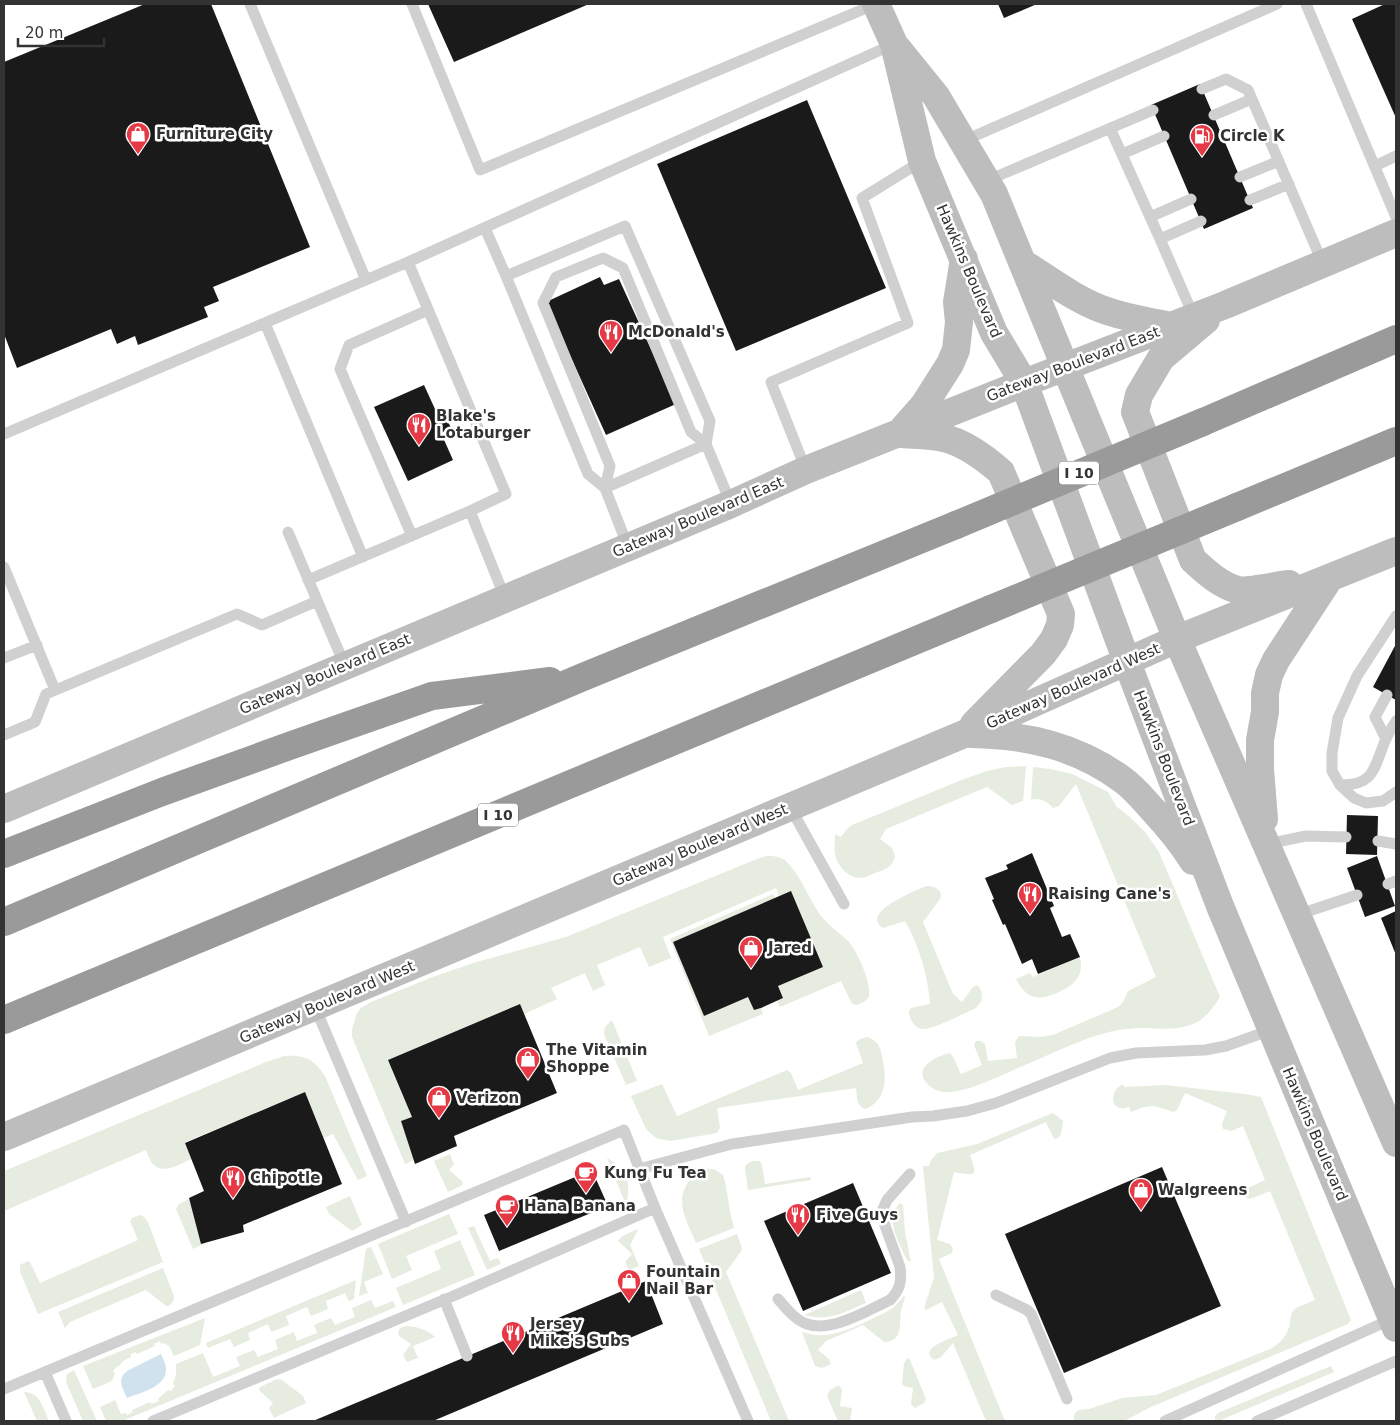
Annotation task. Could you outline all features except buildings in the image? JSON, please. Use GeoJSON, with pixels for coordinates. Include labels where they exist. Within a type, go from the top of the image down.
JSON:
{"type":"FeatureCollection","features":[{"type":"Feature","properties":{"kind":"highway","name":"I 10"},"geometry":{"type":"LineString","coordinates":[[4,922],[584,677],[1203,422],[1396,339]]}},
{"type":"Feature","properties":{"kind":"highway","name":"I 10"},"geometry":{"type":"LineString","coordinates":[[4,1020],[1396,441]]}},
{"type":"Feature","properties":{"kind":"highway"},"geometry":{"type":"LineString","coordinates":[[4,854],[282,748],[432,696],[584,677]]}},
{"type":"Feature","properties":{"kind":"main road","name":"Hawkins Boulevard"},"geometry":{"type":"LineString","coordinates":[[876,4],[894,44],[922,161],[994,333],[1024,383],[1220,906],[1395,1321]]}},
{"type":"Feature","properties":{"kind":"main road","name":"Hawkins Boulevard"},"geometry":{"type":"LineString","coordinates":[[894,44],[936,96],[994,194],[1177,639],[1396,1143]]}},
{"type":"Feature","properties":{"kind":"main road","name":"Gateway Boulevard East"},"geometry":{"type":"LineString","coordinates":[[4,809],[731,504],[806,470],[1225,305],[1396,233]]}},
{"type":"Feature","properties":{"kind":"main road"},"geometry":{"type":"LineString","coordinates":[[899,433],[924,405],[950,364],[956,350],[959,322],[957,302],[964,260]]}},
{"type":"Feature","properties":{"kind":"main road"},"geometry":{"type":"LineString","coordinates":[[1023,263],[1076,297],[1106,311],[1137,320],[1183,321]]}},
{"type":"Feature","properties":{"kind":"main road"},"geometry":{"type":"LineString","coordinates":[[1225,305],[1161,358],[1139,395],[1135,412],[1193,560],[1210,575],[1221,583],[1240,590],[1329,579]]}},
{"type":"Feature","properties":{"kind":"main road"},"geometry":{"type":"LineString","coordinates":[[899,433],[944,438],[986,459],[1001,472],[1061,614],[1060,625],[1054,639],[1043,654],[964,734]]}},
{"type":"Feature","properties":{"kind":"main road","name":"Gateway Boulevard West"},"geometry":{"type":"LineString","coordinates":[[4,1137],[964,734],[1177,639],[1396,552]]}},
{"type":"Feature","properties":{"kind":"main road"},"geometry":{"type":"LineString","coordinates":[[1267,844],[1260,768],[1260,740],[1269,675],[1276,660],[1329,579]]}},
{"type":"Feature","properties":{"kind":"main road"},"geometry":{"type":"LineString","coordinates":[[964,734],[994,734],[1019,737],[1062,747],[1095,761],[1130,786],[1165,823],[1191,857],[1220,906]]}},
{"type":"Feature","properties":{"kind":"lane"},"geometry":{"type":"LineString","coordinates":[[250,4],[366,280]]}},
{"type":"Feature","properties":{"kind":"lane"},"geometry":{"type":"LineString","coordinates":[[412,4],[480,170],[876,4]]}},
{"type":"Feature","properties":{"kind":"lane"},"geometry":{"type":"LineString","coordinates":[[963,141],[1277,4]]}},
{"type":"Feature","properties":{"kind":"lane"},"geometry":{"type":"LineString","coordinates":[[1306,4],[1396,217]]}},
{"type":"Feature","properties":{"kind":"lane"},"geometry":{"type":"LineString","coordinates":[[4,434],[408,262],[894,44]]}},
{"type":"Feature","properties":{"kind":"lane"},"geometry":{"type":"LineString","coordinates":[[1202,89],[1226,79],[1248,90],[1323,264]]}},
{"type":"Feature","properties":{"kind":"lane"},"geometry":{"type":"LineString","coordinates":[[1214,115],[1252,99]]}},
{"type":"Feature","properties":{"kind":"lane"},"geometry":{"type":"LineString","coordinates":[[986,181],[1153,110]]}},
{"type":"Feature","properties":{"kind":"lane"},"geometry":{"type":"LineString","coordinates":[[1110,128],[1160,239],[1183,321]]}},
{"type":"Feature","properties":{"kind":"lane"},"geometry":{"type":"LineString","coordinates":[[1122,154],[1164,136]]}},
{"type":"Feature","properties":{"kind":"lane"},"geometry":{"type":"LineString","coordinates":[[1375,166],[1396,156]]}},
{"type":"Feature","properties":{"kind":"lane"},"geometry":{"type":"LineString","coordinates":[[806,470],[771,382],[908,322],[862,198],[922,161]]}},
{"type":"Feature","properties":{"kind":"lane"},"geometry":{"type":"LineString","coordinates":[[1240,177],[1278,161]]}},
{"type":"Feature","properties":{"kind":"lane"},"geometry":{"type":"LineString","coordinates":[[1250,200],[1288,184]]}},
{"type":"Feature","properties":{"kind":"lane"},"geometry":{"type":"LineString","coordinates":[[1150,216],[1191,199]]}},
{"type":"Feature","properties":{"kind":"lane"},"geometry":{"type":"LineString","coordinates":[[1160,239],[1201,221]]}},
{"type":"Feature","properties":{"kind":"lane"},"geometry":{"type":"LineString","coordinates":[[506,276],[625,226],[710,421],[706,444]]}},
{"type":"Feature","properties":{"kind":"lane"},"geometry":{"type":"LineString","coordinates":[[485,228],[588,474],[605,488],[628,547]]}},
{"type":"Feature","properties":{"kind":"lane"},"geometry":{"type":"LineString","coordinates":[[605,488],[610,466],[543,303],[556,277],[603,258],[623,268],[691,432],[706,444],[731,504]]}},
{"type":"Feature","properties":{"kind":"lane"},"geometry":{"type":"LineString","coordinates":[[308,580],[506,494],[408,262]]}},
{"type":"Feature","properties":{"kind":"lane"},"geometry":{"type":"LineString","coordinates":[[412,536],[340,369],[349,345],[428,310]]}},
{"type":"Feature","properties":{"kind":"lane"},"geometry":{"type":"LineString","coordinates":[[265,323],[363,557]]}},
{"type":"Feature","properties":{"kind":"lane"},"geometry":{"type":"LineString","coordinates":[[605,488],[706,444]]}},
{"type":"Feature","properties":{"kind":"lane"},"geometry":{"type":"LineString","coordinates":[[470,511],[505,598]]}},
{"type":"Feature","properties":{"kind":"lane"},"geometry":{"type":"LineString","coordinates":[[288,532],[345,666]]}},
{"type":"Feature","properties":{"kind":"lane"},"geometry":{"type":"LineString","coordinates":[[4,567],[56,690]]}},
{"type":"Feature","properties":{"kind":"lane"},"geometry":{"type":"LineString","coordinates":[[4,735],[35,722],[46,694],[237,614],[262,625],[317,601]]}},
{"type":"Feature","properties":{"kind":"lane"},"geometry":{"type":"LineString","coordinates":[[1396,616],[1357,676],[1338,718],[1332,753],[1332,771],[1340,785],[1354,798],[1366,803],[1382,801],[1396,792]]}},
{"type":"Feature","properties":{"kind":"lane"},"geometry":{"type":"LineString","coordinates":[[4,658],[37,645]]}},
{"type":"Feature","properties":{"kind":"lane"},"geometry":{"type":"LineString","coordinates":[[1386,739],[1374,717],[1387,695]]}},
{"type":"Feature","properties":{"kind":"lane"},"geometry":{"type":"LineString","coordinates":[[1340,785],[1362,782],[1370,775],[1396,720]]}},
{"type":"Feature","properties":{"kind":"lane"},"geometry":{"type":"LineString","coordinates":[[790,807],[844,904]]}},
{"type":"Feature","properties":{"kind":"lane"},"geometry":{"type":"LineString","coordinates":[[1267,844],[1306,836],[1346,837]]}},
{"type":"Feature","properties":{"kind":"lane"},"geometry":{"type":"LineString","coordinates":[[1378,841],[1396,844]]}},
{"type":"Feature","properties":{"kind":"lane"},"geometry":{"type":"LineString","coordinates":[[1297,915],[1357,895]]}},
{"type":"Feature","properties":{"kind":"lane"},"geometry":{"type":"LineString","coordinates":[[314,1007],[406,1222]]}},
{"type":"Feature","properties":{"kind":"lane"},"geometry":{"type":"LineString","coordinates":[[639,1169],[732,1144],[912,1117],[967,1111],[996,1103],[1110,1058],[1136,1052],[1205,1050],[1226,1046],[1271,1030]]}},
{"type":"Feature","properties":{"kind":"lane"},"geometry":{"type":"LineString","coordinates":[[4,1389],[624,1130],[655,1208],[748,1421]]}},
{"type":"Feature","properties":{"kind":"lane"},"geometry":{"type":"LineString","coordinates":[[778,1299],[797,1318],[806,1324],[816,1327],[848,1320],[890,1300],[895,1295],[901,1282],[900,1267],[882,1220],[883,1209],[887,1200],[910,1174]]}},
{"type":"Feature","properties":{"kind":"lane"},"geometry":{"type":"LineString","coordinates":[[153,1421],[655,1208]]}},
{"type":"Feature","properties":{"kind":"lane"},"geometry":{"type":"LineString","coordinates":[[996,1295],[1027,1310],[1031,1314],[1067,1399]]}},
{"type":"Feature","properties":{"kind":"lane"},"geometry":{"type":"LineString","coordinates":[[444,1299],[467,1356]]}},
{"type":"Feature","properties":{"kind":"lane"},"geometry":{"type":"LineString","coordinates":[[1164,1421],[1395,1321]]}},
{"type":"Feature","properties":{"kind":"lane"},"geometry":{"type":"LineString","coordinates":[[1257,1421],[1396,1361]]}},
{"type":"Feature","properties":{"kind":"lane"},"geometry":{"type":"LineString","coordinates":[[45,1372],[66,1421]]}},
{"type":"Feature","properties":{"kind":"shaded area"},"geometry":{"type":"Polygon","coordinates":[[[1026,766],[1023,801],[1012,805],[987,787],[886,829],[880,839],[892,848],[895,856],[892,863],[885,869],[864,878],[851,876],[844,870],[836,858],[835,834],[841,837],[852,825],[987,771],[1006,767],[1026,766]]]}},
{"type":"Feature","properties":{"kind":"shaded area"},"geometry":{"type":"Polygon","coordinates":[[[1033,767],[1072,774],[1108,792],[1116,806],[1145,832],[1159,852],[1220,997],[1204,1017],[1190,1025],[1172,1029],[1135,1028],[1118,1030],[1074,1044],[975,1086],[952,1092],[942,1092],[929,1086],[923,1077],[925,1067],[934,1059],[950,1053],[961,1074],[982,1065],[974,1045],[976,1041],[981,1041],[985,1044],[988,1061],[1017,1058],[1015,1042],[1019,1036],[1040,1037],[1053,1035],[1118,1007],[1123,1002],[1128,991],[1156,977],[1076,784],[1059,806],[1053,808],[1043,800],[1031,800],[1033,767]]]}},
{"type":"Feature","properties":{"kind":"shaded area"},"geometry":{"type":"Polygon","coordinates":[[[766,856],[778,857],[785,860],[791,866],[821,916],[852,946],[860,960],[868,984],[869,996],[866,1001],[857,1005],[852,1004],[841,981],[780,1007],[777,1001],[783,998],[778,986],[823,967],[791,892],[779,896],[776,888],[663,937],[671,958],[649,967],[640,947],[597,965],[605,985],[593,991],[585,973],[551,988],[557,999],[524,1014],[519,1004],[388,1060],[412,1117],[402,1121],[414,1160],[405,1164],[352,1037],[352,1029],[357,1013],[361,1008],[371,1002],[430,978],[473,963],[566,937],[766,856]]]}},
{"type":"Feature","properties":{"kind":"shaded area"},"geometry":{"type":"Polygon","coordinates":[[[926,886],[935,887],[941,894],[940,899],[923,922],[953,994],[962,1002],[973,987],[977,985],[980,988],[982,998],[974,1009],[927,1029],[922,1029],[914,1025],[909,1014],[911,1008],[930,1004],[919,950],[905,921],[883,928],[878,922],[878,916],[891,903],[926,886]]]}},
{"type":"Feature","properties":{"kind":"shaded area"},"geometry":{"type":"Polygon","coordinates":[[[773,894],[775,898],[673,942],[704,1016],[748,997],[754,1010],[761,1008],[763,1014],[709,1036],[670,939],[773,894]]]}},
{"type":"Feature","properties":{"kind":"shaded area"},"geometry":{"type":"Polygon","coordinates":[[[1080,957],[1081,969],[1078,978],[1071,985],[1054,994],[1035,997],[1025,992],[1016,979],[1030,973],[1033,977],[1080,957]]]}},
{"type":"Feature","properties":{"kind":"shaded area"},"geometry":{"type":"Polygon","coordinates":[[[612,1020],[637,1081],[626,1085],[604,1034],[605,1027],[612,1020]]]}},
{"type":"Feature","properties":{"kind":"shaded area"},"geometry":{"type":"Polygon","coordinates":[[[867,1037],[875,1041],[879,1046],[885,1076],[881,1096],[872,1106],[865,1109],[858,1103],[856,1088],[717,1108],[720,1128],[717,1133],[671,1141],[656,1138],[646,1129],[631,1096],[662,1084],[677,1116],[787,1070],[791,1073],[798,1090],[863,1063],[856,1043],[860,1039],[867,1037]]]}},
{"type":"Feature","properties":{"kind":"shaded area"},"geometry":{"type":"Polygon","coordinates":[[[284,1056],[297,1056],[308,1059],[325,1076],[367,1176],[358,1180],[333,1134],[324,1138],[305,1092],[185,1142],[191,1159],[177,1166],[167,1169],[157,1167],[151,1161],[146,1150],[4,1211],[4,1171],[284,1056]]]}},
{"type":"Feature","properties":{"kind":"shaded area"},"geometry":{"type":"Polygon","coordinates":[[[1123,1084],[1124,1087],[1165,1085],[1261,1097],[1351,1320],[1348,1324],[1151,1407],[1124,1421],[1074,1421],[1074,1414],[1079,1410],[1089,1409],[1122,1398],[1156,1395],[1270,1349],[1286,1335],[1293,1311],[1315,1300],[1270,1191],[1250,1199],[1244,1193],[1246,1189],[1265,1180],[1243,1126],[1231,1131],[1223,1129],[1222,1124],[1227,1111],[1185,1093],[1177,1110],[1174,1112],[1154,1106],[1144,1107],[1131,1112],[1129,1107],[1118,1107],[1113,1100],[1115,1091],[1123,1084]]]}},
{"type":"Feature","properties":{"kind":"shaded area"},"geometry":{"type":"Polygon","coordinates":[[[1053,1113],[1063,1121],[1061,1134],[1058,1138],[1055,1139],[1053,1137],[1046,1122],[970,1155],[974,1167],[973,1173],[954,1172],[937,1240],[950,1244],[953,1248],[952,1253],[939,1259],[1005,1421],[986,1421],[953,1343],[941,1357],[934,1360],[929,1352],[942,1342],[958,1335],[942,1302],[926,1310],[924,1308],[934,1277],[923,1166],[929,1166],[937,1153],[977,1144],[1053,1113]]]}},
{"type":"Feature","properties":{"kind":"shaded area"},"geometry":{"type":"Polygon","coordinates":[[[450,1154],[454,1164],[449,1170],[463,1183],[461,1186],[448,1192],[434,1161],[450,1154]]]}},
{"type":"Feature","properties":{"kind":"shaded area"},"geometry":{"type":"Polygon","coordinates":[[[607,1158],[623,1171],[627,1179],[627,1200],[624,1200],[607,1158]]]}},
{"type":"Feature","properties":{"kind":"shaded area"},"geometry":{"type":"Polygon","coordinates":[[[760,1161],[765,1184],[810,1177],[811,1180],[748,1190],[745,1168],[751,1162],[760,1161]]]}},
{"type":"Feature","properties":{"kind":"shaded area"},"geometry":{"type":"Polygon","coordinates":[[[706,1169],[714,1169],[723,1175],[734,1228],[696,1243],[683,1211],[682,1196],[692,1178],[697,1173],[706,1169]]]}},
{"type":"Feature","properties":{"kind":"shaded area"},"geometry":{"type":"Polygon","coordinates":[[[350,1196],[362,1225],[352,1231],[329,1214],[326,1207],[350,1196]]]}},
{"type":"Feature","properties":{"kind":"shaded area"},"geometry":{"type":"Polygon","coordinates":[[[189,1199],[209,1241],[193,1249],[176,1209],[179,1204],[189,1199]]]}},
{"type":"Feature","properties":{"kind":"shaded area"},"geometry":{"type":"Polygon","coordinates":[[[900,1203],[903,1205],[905,1232],[911,1262],[907,1260],[900,1246],[893,1224],[895,1210],[900,1203]]]}},
{"type":"Feature","properties":{"kind":"shaded area"},"geometry":{"type":"Polygon","coordinates":[[[449,1214],[458,1234],[406,1256],[412,1270],[392,1279],[378,1244],[449,1214]]]}},
{"type":"Feature","properties":{"kind":"shaded area"},"geometry":{"type":"Polygon","coordinates":[[[140,1215],[148,1222],[163,1262],[38,1314],[20,1272],[20,1265],[28,1261],[30,1262],[40,1283],[138,1240],[130,1221],[132,1218],[140,1215]]]}},
{"type":"Feature","properties":{"kind":"shaded area"},"geometry":{"type":"Polygon","coordinates":[[[474,1226],[490,1261],[498,1258],[501,1264],[487,1270],[468,1228],[474,1226]]]}},
{"type":"Feature","properties":{"kind":"shaded area"},"geometry":{"type":"Polygon","coordinates":[[[638,1230],[630,1245],[639,1266],[629,1270],[625,1262],[632,1254],[618,1241],[621,1237],[638,1230]]]}},
{"type":"Feature","properties":{"kind":"shaded area"},"geometry":{"type":"Polygon","coordinates":[[[737,1234],[742,1250],[726,1272],[789,1421],[771,1421],[699,1249],[737,1234]]]}},
{"type":"Feature","properties":{"kind":"shaded area"},"geometry":{"type":"Polygon","coordinates":[[[460,1240],[475,1275],[403,1305],[396,1288],[441,1269],[434,1251],[460,1240]]]}},
{"type":"Feature","properties":{"kind":"shaded area"},"geometry":{"type":"Polygon","coordinates":[[[371,1247],[383,1274],[364,1282],[368,1293],[359,1296],[366,1249],[371,1247]]]}},
{"type":"Feature","properties":{"kind":"shaded area"},"geometry":{"type":"Polygon","coordinates":[[[163,1268],[174,1296],[170,1305],[165,1305],[146,1290],[70,1322],[65,1328],[58,1312],[163,1268]]]}},
{"type":"Feature","properties":{"kind":"shaded area"},"geometry":{"type":"Polygon","coordinates":[[[356,1280],[354,1299],[349,1301],[345,1293],[326,1301],[328,1309],[311,1316],[307,1307],[286,1316],[289,1325],[271,1332],[268,1324],[248,1333],[250,1340],[234,1347],[230,1339],[208,1348],[206,1343],[356,1280]]]}},
{"type":"Feature","properties":{"kind":"shaded area"},"geometry":{"type":"Polygon","coordinates":[[[861,1290],[866,1303],[829,1317],[804,1315],[861,1290]]]}},
{"type":"Feature","properties":{"kind":"shaded area"},"geometry":{"type":"Polygon","coordinates":[[[904,1296],[899,1331],[895,1339],[884,1342],[863,1325],[826,1341],[818,1350],[829,1359],[831,1364],[822,1368],[815,1366],[802,1332],[826,1335],[844,1331],[893,1308],[904,1296]]]}},
{"type":"Feature","properties":{"kind":"shaded area"},"geometry":{"type":"Polygon","coordinates":[[[371,1300],[375,1308],[393,1301],[396,1307],[122,1421],[106,1421],[100,1407],[115,1400],[121,1414],[126,1413],[127,1415],[133,1412],[132,1410],[150,1402],[151,1404],[159,1401],[158,1399],[168,1390],[171,1391],[175,1386],[173,1384],[176,1375],[176,1364],[203,1353],[213,1377],[240,1366],[236,1357],[254,1350],[258,1357],[278,1349],[275,1340],[294,1332],[297,1341],[317,1333],[314,1325],[331,1318],[335,1325],[355,1317],[352,1308],[371,1300]]]}},
{"type":"Feature","properties":{"kind":"shaded area"},"geometry":{"type":"Polygon","coordinates":[[[205,1318],[200,1345],[174,1356],[169,1346],[164,1343],[161,1344],[160,1341],[154,1344],[155,1346],[137,1354],[136,1352],[131,1354],[131,1357],[116,1367],[113,1372],[115,1373],[112,1381],[93,1389],[83,1366],[205,1318]]]}},
{"type":"Feature","properties":{"kind":"shaded area"},"geometry":{"type":"Polygon","coordinates":[[[406,1326],[422,1329],[435,1337],[413,1346],[418,1358],[407,1362],[403,1355],[411,1344],[399,1336],[398,1333],[400,1328],[406,1326]]]}},
{"type":"Feature","properties":{"kind":"shaded area"},"geometry":{"type":"Polygon","coordinates":[[[908,1358],[926,1399],[924,1403],[915,1408],[911,1404],[913,1388],[902,1384],[904,1363],[908,1358]]]}},
{"type":"Feature","properties":{"kind":"shaded area"},"geometry":{"type":"Polygon","coordinates":[[[1331,1366],[1334,1372],[1221,1420],[1217,1421],[1215,1419],[1218,1413],[1331,1366]]]}},
{"type":"Feature","properties":{"kind":"shaded area"},"geometry":{"type":"Polygon","coordinates":[[[74,1370],[97,1421],[83,1421],[66,1382],[67,1374],[74,1370]]]}},
{"type":"Feature","properties":{"kind":"shaded area"},"geometry":{"type":"Polygon","coordinates":[[[277,1379],[282,1380],[303,1396],[306,1403],[274,1418],[269,1408],[273,1403],[259,1390],[260,1387],[277,1379]]]}},
{"type":"Feature","properties":{"kind":"shaded area"},"geometry":{"type":"Polygon","coordinates":[[[840,1386],[842,1390],[840,1406],[852,1408],[850,1421],[838,1421],[827,1396],[830,1390],[840,1386]]]}},
{"type":"Feature","properties":{"kind":"shaded area"},"geometry":{"type":"Polygon","coordinates":[[[24,1392],[37,1398],[43,1406],[49,1421],[37,1421],[24,1392]]]}},
{"type":"Feature","properties":{"kind":"water"},"geometry":{"type":"Polygon","coordinates":[[[161,1354],[166,1369],[162,1380],[157,1385],[127,1398],[121,1384],[124,1374],[161,1354]]]}},
{"type":"Feature","properties":{"kind":"place","name":"Furniture City"},"geometry":{"type":"Point","coordinates":[138,155]}},
{"type":"Feature","properties":{"kind":"place","name":"Circle K"},"geometry":{"type":"Point","coordinates":[1202,157]}},
{"type":"Feature","properties":{"kind":"place","name":"McDonald's"},"geometry":{"type":"Point","coordinates":[611,353]}},
{"type":"Feature","properties":{"kind":"place","name":"Blake's Lotaburger"},"geometry":{"type":"Point","coordinates":[419,446]}},
{"type":"Feature","properties":{"kind":"place","name":"Raising Cane's"},"geometry":{"type":"Point","coordinates":[1030,915]}},
{"type":"Feature","properties":{"kind":"place","name":"Jared"},"geometry":{"type":"Point","coordinates":[751,969]}},
{"type":"Feature","properties":{"kind":"place","name":"The Vitamin Shoppe"},"geometry":{"type":"Point","coordinates":[528,1080]}},
{"type":"Feature","properties":{"kind":"place","name":"Verizon"},"geometry":{"type":"Point","coordinates":[439,1119]}},
{"type":"Feature","properties":{"kind":"place","name":"Kung Fu Tea"},"geometry":{"type":"Point","coordinates":[586,1194]}},
{"type":"Feature","properties":{"kind":"place","name":"Chipotle"},"geometry":{"type":"Point","coordinates":[233,1199]}},
{"type":"Feature","properties":{"kind":"place","name":"Walgreens"},"geometry":{"type":"Point","coordinates":[1141,1211]}},
{"type":"Feature","properties":{"kind":"place","name":"Hana Banana"},"geometry":{"type":"Point","coordinates":[507,1227]}},
{"type":"Feature","properties":{"kind":"place","name":"Five Guys"},"geometry":{"type":"Point","coordinates":[798,1236]}},
{"type":"Feature","properties":{"kind":"place","name":"Fountain Nail Bar"},"geometry":{"type":"Point","coordinates":[629,1302]}},
{"type":"Feature","properties":{"kind":"place","name":"Jersey Mike's Subs"},"geometry":{"type":"Point","coordinates":[513,1354]}}]}
